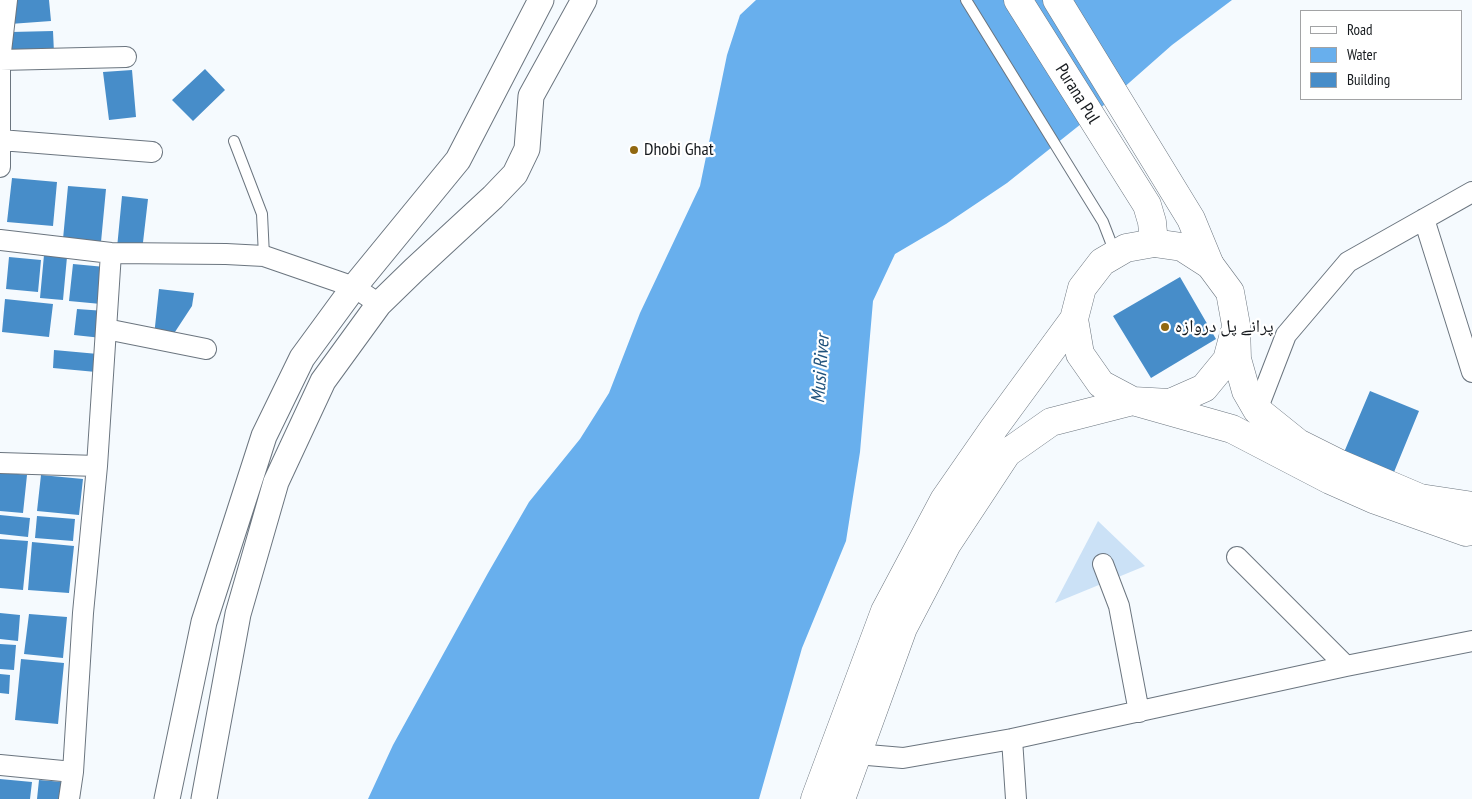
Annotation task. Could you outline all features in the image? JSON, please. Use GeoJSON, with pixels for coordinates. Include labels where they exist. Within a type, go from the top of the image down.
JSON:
{"type":"FeatureCollection","features":[{"type":"Feature","properties":{"kind":"main road","name":"Purana Pul"},"geometry":{"type":"LineString","coordinates":[[1018,0],[1147,205],[1152,222],[1154,243]]}},
{"type":"Feature","properties":{"kind":"main road","name":"Purana Pul"},"geometry":{"type":"LineString","coordinates":[[1057,0],[1167,177],[1191,219],[1210,264]]}},
{"type":"Feature","properties":{"kind":"main road"},"geometry":{"type":"LineString","coordinates":[[841,799],[845,751],[885,611],[944,500],[1074,318],[1082,288],[1102,262],[1126,248],[1154,243],[1182,248],[1210,264],[1230,292],[1236,325],[1237,359],[1246,391],[1258,410],[1298,444],[1420,498],[1472,506]]}},
{"type":"Feature","properties":{"kind":"main road"},"geometry":{"type":"LineString","coordinates":[[1074,318],[1080,354],[1101,384],[1133,401],[1232,429],[1330,480],[1373,499],[1466,532],[1472,531]]}},
{"type":"Feature","properties":{"kind":"main road"},"geometry":{"type":"LineString","coordinates":[[814,799],[845,751],[903,628],[947,544],[1007,453],[1051,422],[1133,401],[1170,403],[1204,388],[1227,360],[1236,325]]}},
{"type":"Feature","properties":{"kind":"street"},"geometry":{"type":"LineString","coordinates":[[0,167],[0,60],[7,0]]}},
{"type":"Feature","properties":{"kind":"street"},"geometry":{"type":"LineString","coordinates":[[167,799],[204,622],[264,436],[302,358],[354,286],[458,160],[541,0]]}},
{"type":"Feature","properties":{"kind":"street"},"geometry":{"type":"LineString","coordinates":[[204,799],[238,614],[276,482],[323,381],[379,304],[515,174],[527,149],[531,96],[584,0]]}},
{"type":"Feature","properties":{"kind":"street"},"geometry":{"type":"LineString","coordinates":[[521,38],[555,50]]}},
{"type":"Feature","properties":{"kind":"street"},"geometry":{"type":"LineString","coordinates":[[0,60],[126,57]]}},
{"type":"Feature","properties":{"kind":"street"},"geometry":{"type":"LineString","coordinates":[[0,140],[152,152]]}},
{"type":"Feature","properties":{"kind":"street"},"geometry":{"type":"LineString","coordinates":[[1258,410],[1286,335],[1348,262],[1472,192]]}},
{"type":"Feature","properties":{"kind":"street"},"geometry":{"type":"LineString","coordinates":[[1424,219],[1472,372]]}},
{"type":"Feature","properties":{"kind":"street"},"geometry":{"type":"LineString","coordinates":[[0,240],[111,253],[264,256],[354,286],[379,304]]}},
{"type":"Feature","properties":{"kind":"street"},"geometry":{"type":"LineString","coordinates":[[69,799],[73,772],[83,612],[97,466],[111,253]]}},
{"type":"Feature","properties":{"kind":"street"},"geometry":{"type":"LineString","coordinates":[[106,329],[206,349]]}},
{"type":"Feature","properties":{"kind":"street"},"geometry":{"type":"LineString","coordinates":[[0,463],[97,466]]}},
{"type":"Feature","properties":{"kind":"street"},"geometry":{"type":"LineString","coordinates":[[1236,557],[1346,666]]}},
{"type":"Feature","properties":{"kind":"street"},"geometry":{"type":"LineString","coordinates":[[1104,564],[1119,606],[1139,712]]}},
{"type":"Feature","properties":{"kind":"street"},"geometry":{"type":"LineString","coordinates":[[845,751],[903,758],[1012,739],[1346,666],[1472,641]]}},
{"type":"Feature","properties":{"kind":"street"},"geometry":{"type":"LineString","coordinates":[[1012,739],[1016,799]]}},
{"type":"Feature","properties":{"kind":"street"},"geometry":{"type":"LineString","coordinates":[[0,765],[73,772]]}},
{"type":"Feature","properties":{"kind":"lane"},"geometry":{"type":"LineString","coordinates":[[966,0],[1103,222],[1116,255]]}},
{"type":"Feature","properties":{"kind":"lane"},"geometry":{"type":"LineString","coordinates":[[234,141],[262,214],[264,256]]}},
{"type":"Feature","properties":{"kind":"shaded area"},"geometry":{"type":"Polygon","coordinates":[[[1098,521],[1145,566],[1055,603],[1098,521]]]}},
{"type":"Feature","properties":{"kind":"water","name":"Musi River"},"geometry":{"type":"Polygon","coordinates":[[[756,0],[1232,0],[1172,45],[1096,112],[1007,183],[946,224],[895,254],[873,301],[860,452],[846,541],[802,648],[759,799],[368,799],[393,745],[529,502],[580,439],[609,393],[640,313],[700,186],[727,55],[740,15],[756,0]]]}},
{"type":"Feature","properties":{"kind":"building"},"geometry":{"type":"Polygon","coordinates":[[[49,0],[51,21],[10,24],[8,1],[49,0]]]}},
{"type":"Feature","properties":{"kind":"building"},"geometry":{"type":"Polygon","coordinates":[[[53,31],[54,53],[12,54],[11,32],[53,31]]]}},
{"type":"Feature","properties":{"kind":"building"},"geometry":{"type":"Polygon","coordinates":[[[205,69],[225,90],[193,121],[172,100],[205,69]]]}},
{"type":"Feature","properties":{"kind":"building"},"geometry":{"type":"Polygon","coordinates":[[[132,70],[136,117],[109,120],[103,72],[132,70]]]}},
{"type":"Feature","properties":{"kind":"building"},"geometry":{"type":"Polygon","coordinates":[[[12,178],[57,182],[53,226],[7,222],[12,178]]]}},
{"type":"Feature","properties":{"kind":"building"},"geometry":{"type":"Polygon","coordinates":[[[68,186],[106,189],[101,242],[63,239],[68,186]]]}},
{"type":"Feature","properties":{"kind":"building"},"geometry":{"type":"Polygon","coordinates":[[[122,196],[148,199],[142,251],[117,248],[122,196]]]}},
{"type":"Feature","properties":{"kind":"building"},"geometry":{"type":"Polygon","coordinates":[[[44,255],[67,257],[63,300],[40,298],[44,255]]]}},
{"type":"Feature","properties":{"kind":"building"},"geometry":{"type":"Polygon","coordinates":[[[9,257],[41,260],[38,292],[6,289],[9,257]]]}},
{"type":"Feature","properties":{"kind":"building"},"geometry":{"type":"Polygon","coordinates":[[[73,264],[105,267],[101,304],[69,301],[73,264]]]}},
{"type":"Feature","properties":{"kind":"building","name":"پرانے پل دروازہ"},"geometry":{"type":"Polygon","coordinates":[[[1180,277],[1216,339],[1151,378],[1113,316],[1180,277]]]}},
{"type":"Feature","properties":{"kind":"building"},"geometry":{"type":"Polygon","coordinates":[[[159,289],[194,293],[192,306],[171,338],[154,336],[159,289]]]}},
{"type":"Feature","properties":{"kind":"building"},"geometry":{"type":"Polygon","coordinates":[[[5,299],[53,304],[49,337],[2,332],[5,299]]]}},
{"type":"Feature","properties":{"kind":"building"},"geometry":{"type":"Polygon","coordinates":[[[77,309],[105,311],[102,338],[74,335],[77,309]]]}},
{"type":"Feature","properties":{"kind":"building"},"geometry":{"type":"Polygon","coordinates":[[[54,350],[98,354],[96,372],[53,368],[54,350]]]}},
{"type":"Feature","properties":{"kind":"building"},"geometry":{"type":"Polygon","coordinates":[[[1370,391],[1419,411],[1392,477],[1342,457],[1370,391]]]}},
{"type":"Feature","properties":{"kind":"building"},"geometry":{"type":"Polygon","coordinates":[[[0,472],[27,475],[23,513],[0,511],[0,472]]]}},
{"type":"Feature","properties":{"kind":"building"},"geometry":{"type":"Polygon","coordinates":[[[41,475],[83,479],[79,515],[37,511],[41,475]]]}},
{"type":"Feature","properties":{"kind":"building"},"geometry":{"type":"Polygon","coordinates":[[[0,515],[30,518],[28,537],[0,534],[0,515]]]}},
{"type":"Feature","properties":{"kind":"building"},"geometry":{"type":"Polygon","coordinates":[[[37,516],[75,519],[73,541],[35,538],[37,516]]]}},
{"type":"Feature","properties":{"kind":"building"},"geometry":{"type":"Polygon","coordinates":[[[0,539],[28,541],[23,590],[0,588],[0,539]]]}},
{"type":"Feature","properties":{"kind":"building"},"geometry":{"type":"Polygon","coordinates":[[[32,542],[74,546],[69,593],[28,590],[32,542]]]}},
{"type":"Feature","properties":{"kind":"building"},"geometry":{"type":"Polygon","coordinates":[[[0,613],[20,615],[18,641],[0,639],[0,613]]]}},
{"type":"Feature","properties":{"kind":"building"},"geometry":{"type":"Polygon","coordinates":[[[29,614],[67,617],[63,658],[24,654],[29,614]]]}},
{"type":"Feature","properties":{"kind":"building"},"geometry":{"type":"Polygon","coordinates":[[[0,644],[16,645],[14,670],[0,669],[0,644]]]}},
{"type":"Feature","properties":{"kind":"building"},"geometry":{"type":"Polygon","coordinates":[[[21,659],[64,663],[58,724],[15,720],[21,659]]]}},
{"type":"Feature","properties":{"kind":"building"},"geometry":{"type":"Polygon","coordinates":[[[0,674],[10,675],[9,694],[0,693],[0,674]]]}},
{"type":"Feature","properties":{"kind":"building"},"geometry":{"type":"Polygon","coordinates":[[[0,779],[32,782],[30,799],[0,799],[0,779]]]}},
{"type":"Feature","properties":{"kind":"building"},"geometry":{"type":"Polygon","coordinates":[[[39,780],[63,782],[61,799],[37,799],[39,780]]]}},
{"type":"Feature","properties":{"kind":"place","name":"Dhobi Ghat"},"geometry":{"type":"Point","coordinates":[634,150]}},
{"type":"Feature","properties":{"kind":"place","name":"پرانے پل دروازہ"},"geometry":{"type":"Point","coordinates":[1165,327]}}]}
